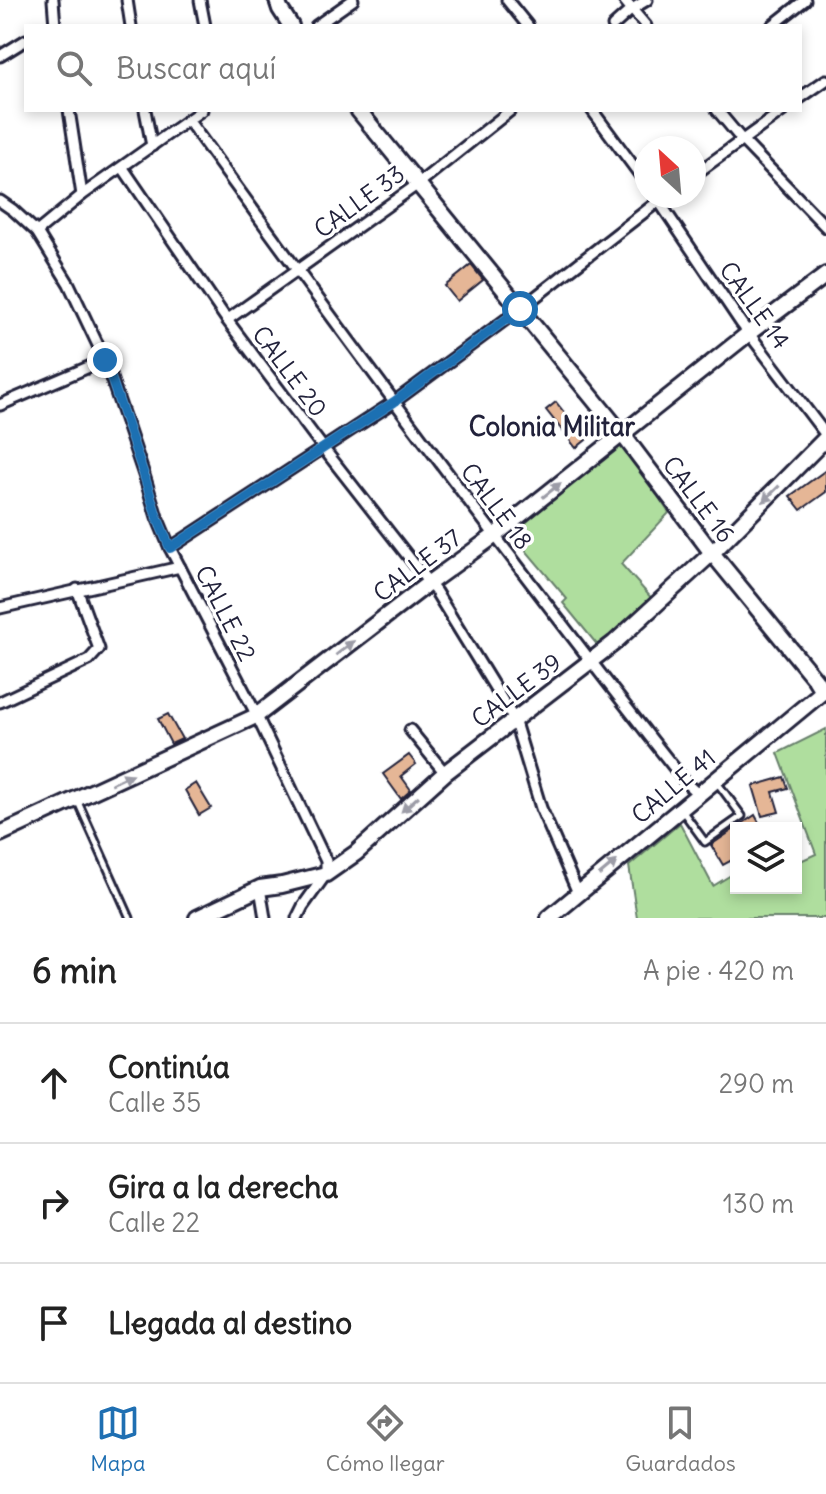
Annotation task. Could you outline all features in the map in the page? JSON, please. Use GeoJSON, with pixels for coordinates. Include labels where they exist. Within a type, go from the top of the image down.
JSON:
{"type":"FeatureCollection","features":[{"type":"Feature","properties":{"kind":"main road"},"geometry":{"type":"LineString","coordinates":[[277,0],[290,24]]}},
{"type":"Feature","properties":{"kind":"main road","name":"CALLE 16"},"geometry":{"type":"LineString","coordinates":[[360,112],[824,690]]}},
{"type":"Feature","properties":{"kind":"main road","name":"CALLE 37"},"geometry":{"type":"LineString","coordinates":[[0,834],[256,716],[494,536],[826,275]]}},
{"type":"Feature","properties":{"kind":"main road","name":"CALLE 39"},"geometry":{"type":"LineString","coordinates":[[197,918],[260,888],[326,874],[356,853],[445,773],[590,662],[650,611],[826,437]]}},
{"type":"Feature","properties":{"kind":"main road","name":"CALLE 41"},"geometry":{"type":"LineString","coordinates":[[549,918],[824,690]]}},
{"type":"Feature","properties":{"kind":"street"},"geometry":{"type":"LineString","coordinates":[[52,24],[53,0]]}},
{"type":"Feature","properties":{"kind":"street"},"geometry":{"type":"LineString","coordinates":[[127,0],[131,24]]}},
{"type":"Feature","properties":{"kind":"street"},"geometry":{"type":"LineString","coordinates":[[200,0],[205,24]]}},
{"type":"Feature","properties":{"kind":"street"},"geometry":{"type":"LineString","coordinates":[[319,24],[353,0]]}},
{"type":"Feature","properties":{"kind":"street"},"geometry":{"type":"LineString","coordinates":[[507,0],[526,24]]}},
{"type":"Feature","properties":{"kind":"street"},"geometry":{"type":"LineString","coordinates":[[624,0],[644,24]]}},
{"type":"Feature","properties":{"kind":"street"},"geometry":{"type":"LineString","coordinates":[[615,24],[647,0]]}},
{"type":"Feature","properties":{"kind":"street"},"geometry":{"type":"LineString","coordinates":[[775,24],[805,0]]}},
{"type":"Feature","properties":{"kind":"street"},"geometry":{"type":"LineString","coordinates":[[0,56],[24,41]]}},
{"type":"Feature","properties":{"kind":"street"},"geometry":{"type":"LineString","coordinates":[[802,97],[826,80]]}},
{"type":"Feature","properties":{"kind":"street"},"geometry":{"type":"LineString","coordinates":[[69,112],[82,195]]}},
{"type":"Feature","properties":{"kind":"street"},"geometry":{"type":"LineString","coordinates":[[145,112],[152,146]]}},
{"type":"Feature","properties":{"kind":"street"},"geometry":{"type":"LineString","coordinates":[[37,232],[82,195],[199,112]]}},
{"type":"Feature","properties":{"kind":"street","name":"CALLE 33"},"geometry":{"type":"LineString","coordinates":[[227,320],[418,184],[508,112]]}},
{"type":"Feature","properties":{"kind":"street"},"geometry":{"type":"LineString","coordinates":[[593,112],[634,167]]}},
{"type":"Feature","properties":{"kind":"street"},"geometry":{"type":"LineString","coordinates":[[719,112],[826,227]]}},
{"type":"Feature","properties":{"kind":"street"},"geometry":{"type":"LineString","coordinates":[[706,166],[781,112]]}},
{"type":"Feature","properties":{"kind":"street","name":"CALLE 18"},"geometry":{"type":"LineString","coordinates":[[188,120],[494,536],[590,662],[698,794]]}},
{"type":"Feature","properties":{"kind":"street","name":"CALLE 20"},"geometry":{"type":"LineString","coordinates":[[123,168],[227,320],[436,592],[514,719],[541,808],[578,893]]}},
{"type":"Feature","properties":{"kind":"street","name":"CALLE 22"},"geometry":{"type":"LineString","coordinates":[[0,201],[37,232],[69,284],[105,360],[170,548],[326,861],[326,874]]}},
{"type":"Feature","properties":{"kind":"street"},"geometry":{"type":"LineString","coordinates":[[170,548],[394,402],[520,309],[647,208]]}},
{"type":"Feature","properties":{"kind":"street","name":"CALLE 14"},"geometry":{"type":"LineString","coordinates":[[667,208],[749,333],[826,437]]}},
{"type":"Feature","properties":{"kind":"street"},"geometry":{"type":"LineString","coordinates":[[0,405],[105,360]]}},
{"type":"Feature","properties":{"kind":"street"},"geometry":{"type":"LineString","coordinates":[[0,608],[180,567]]}},
{"type":"Feature","properties":{"kind":"street"},"geometry":{"type":"LineString","coordinates":[[0,702],[89,660],[99,649],[77,589]]}},
{"type":"Feature","properties":{"kind":"street"},"geometry":{"type":"LineString","coordinates":[[410,730],[445,773]]}},
{"type":"Feature","properties":{"kind":"street"},"geometry":{"type":"LineString","coordinates":[[297,918],[326,874]]}},
{"type":"Feature","properties":{"kind":"street"},"geometry":{"type":"LineString","coordinates":[[260,888],[265,918]]}},
{"type":"Feature","properties":{"kind":"lane"},"geometry":{"type":"LineString","coordinates":[[680,809],[705,842],[742,816],[715,779]]}},
{"type":"Feature","properties":{"kind":"lane"},"geometry":{"type":"LineString","coordinates":[[77,800],[130,918]]}},
{"type":"Feature","properties":{"kind":"green space"},"geometry":{"type":"Polygon","coordinates":[[[623,442],[669,513],[621,564],[654,601],[599,647],[563,603],[567,599],[512,534],[623,442]]]}},
{"type":"Feature","properties":{"kind":"green space"},"geometry":{"type":"Polygon","coordinates":[[[826,729],[826,918],[637,918],[629,866],[680,823],[713,886],[730,876],[730,894],[802,894],[802,860],[816,854],[778,753],[826,729]]]}},
{"type":"Feature","properties":{"kind":"building"},"geometry":{"type":"Polygon","coordinates":[[[471,265],[483,280],[457,301],[445,286],[471,265]]]}},
{"type":"Feature","properties":{"kind":"building"},"geometry":{"type":"Polygon","coordinates":[[[556,402],[586,440],[576,448],[546,410],[556,402]]]}},
{"type":"Feature","properties":{"kind":"building"},"geometry":{"type":"Polygon","coordinates":[[[826,470],[826,492],[801,510],[790,496],[826,470]]]}},
{"type":"Feature","properties":{"kind":"building"},"geometry":{"type":"Polygon","coordinates":[[[168,714],[182,739],[171,744],[158,719],[168,714]]]}},
{"type":"Feature","properties":{"kind":"building"},"geometry":{"type":"Polygon","coordinates":[[[409,755],[416,764],[401,776],[411,790],[401,799],[383,774],[409,755]]]}},
{"type":"Feature","properties":{"kind":"building"},"geometry":{"type":"Polygon","coordinates":[[[784,777],[788,788],[773,792],[779,812],[762,816],[753,786],[784,777]]]}},
{"type":"Feature","properties":{"kind":"building"},"geometry":{"type":"Polygon","coordinates":[[[196,783],[211,808],[199,815],[185,790],[196,783]]]}},
{"type":"Feature","properties":{"kind":"building"},"geometry":{"type":"Polygon","coordinates":[[[755,815],[759,822],[745,822],[755,815]]]}},
{"type":"Feature","properties":{"kind":"building"},"geometry":{"type":"Polygon","coordinates":[[[730,832],[730,861],[723,865],[711,845],[730,832]]]}},
{"type":"Feature","properties":{"kind":"district","name":"Colonia Militar"},"geometry":{"type":"Point","coordinates":[552,426]}},
{"type":"Feature","properties":{"kind":"route"},"geometry":{"type":"LineString","coordinates":[[105,360],[170,548],[394,402],[520,309]]}}]}
